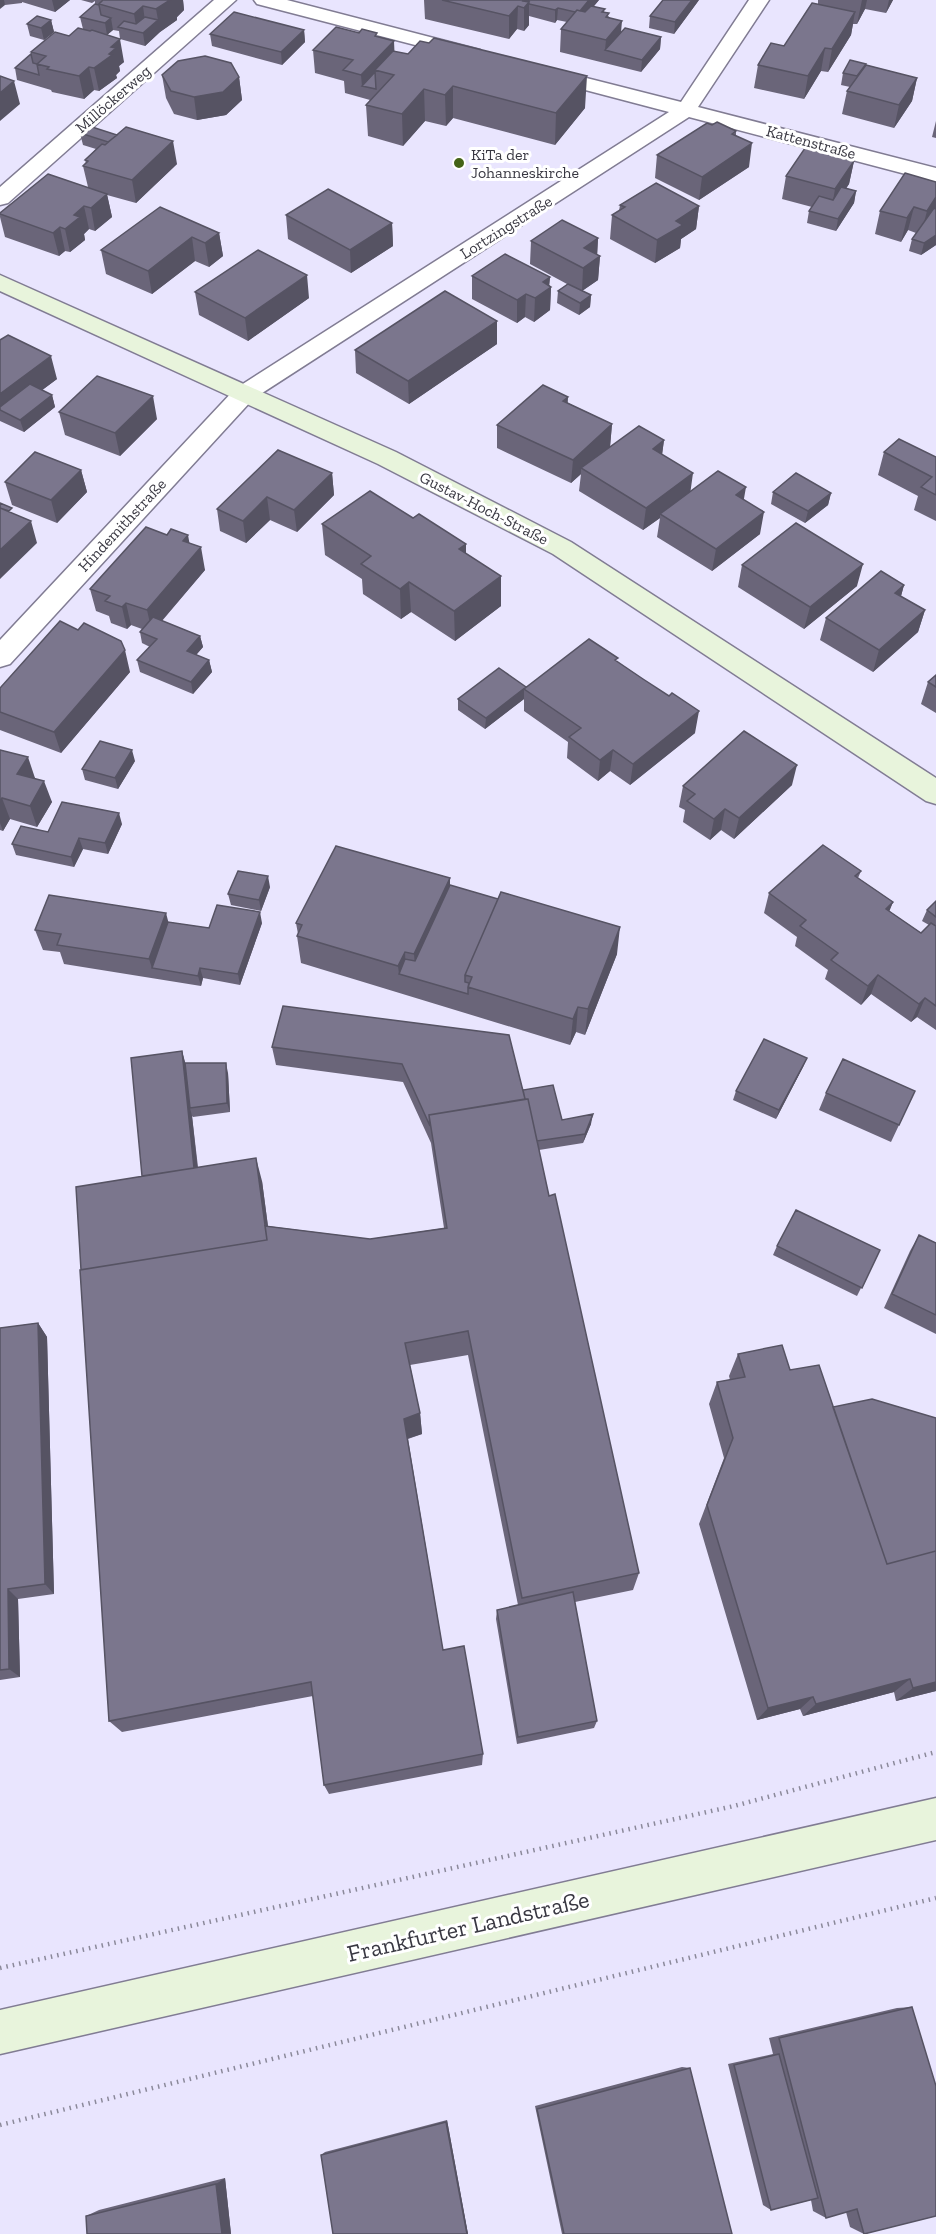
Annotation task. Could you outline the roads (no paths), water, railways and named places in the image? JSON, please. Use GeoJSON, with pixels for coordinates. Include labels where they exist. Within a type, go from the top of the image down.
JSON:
{"type":"FeatureCollection","features":[{"type":"Feature","properties":{"kind":"main road","name":"Gustav-Hoch-Straße"},"geometry":{"type":"LineString","coordinates":[[0,282],[387,458],[562,548],[936,793]]}},
{"type":"Feature","properties":{"kind":"main road","name":"Frankfurter Landstraße"},"geometry":{"type":"LineString","coordinates":[[0,2032],[738,1866],[936,1819]]}},
{"type":"Feature","properties":{"kind":"street","name":"Millöckerweg"},"geometry":{"type":"LineString","coordinates":[[0,198],[226,0]]}},
{"type":"Feature","properties":{"kind":"street"},"geometry":{"type":"LineString","coordinates":[[264,0],[490,59]]}},
{"type":"Feature","properties":{"kind":"street","name":"Lortzingstraße"},"geometry":{"type":"LineString","coordinates":[[244,394],[686,110],[759,0]]}},
{"type":"Feature","properties":{"kind":"street","name":"Kattenstraße"},"geometry":{"type":"LineString","coordinates":[[524,68],[936,175]]}},
{"type":"Feature","properties":{"kind":"street","name":"Hindemithstraße"},"geometry":{"type":"LineString","coordinates":[[0,657],[244,394]]}},
{"type":"Feature","properties":{"kind":"place","name":"KiTa der Johanneskirche"},"geometry":{"type":"Point","coordinates":[459,163]}}]}
